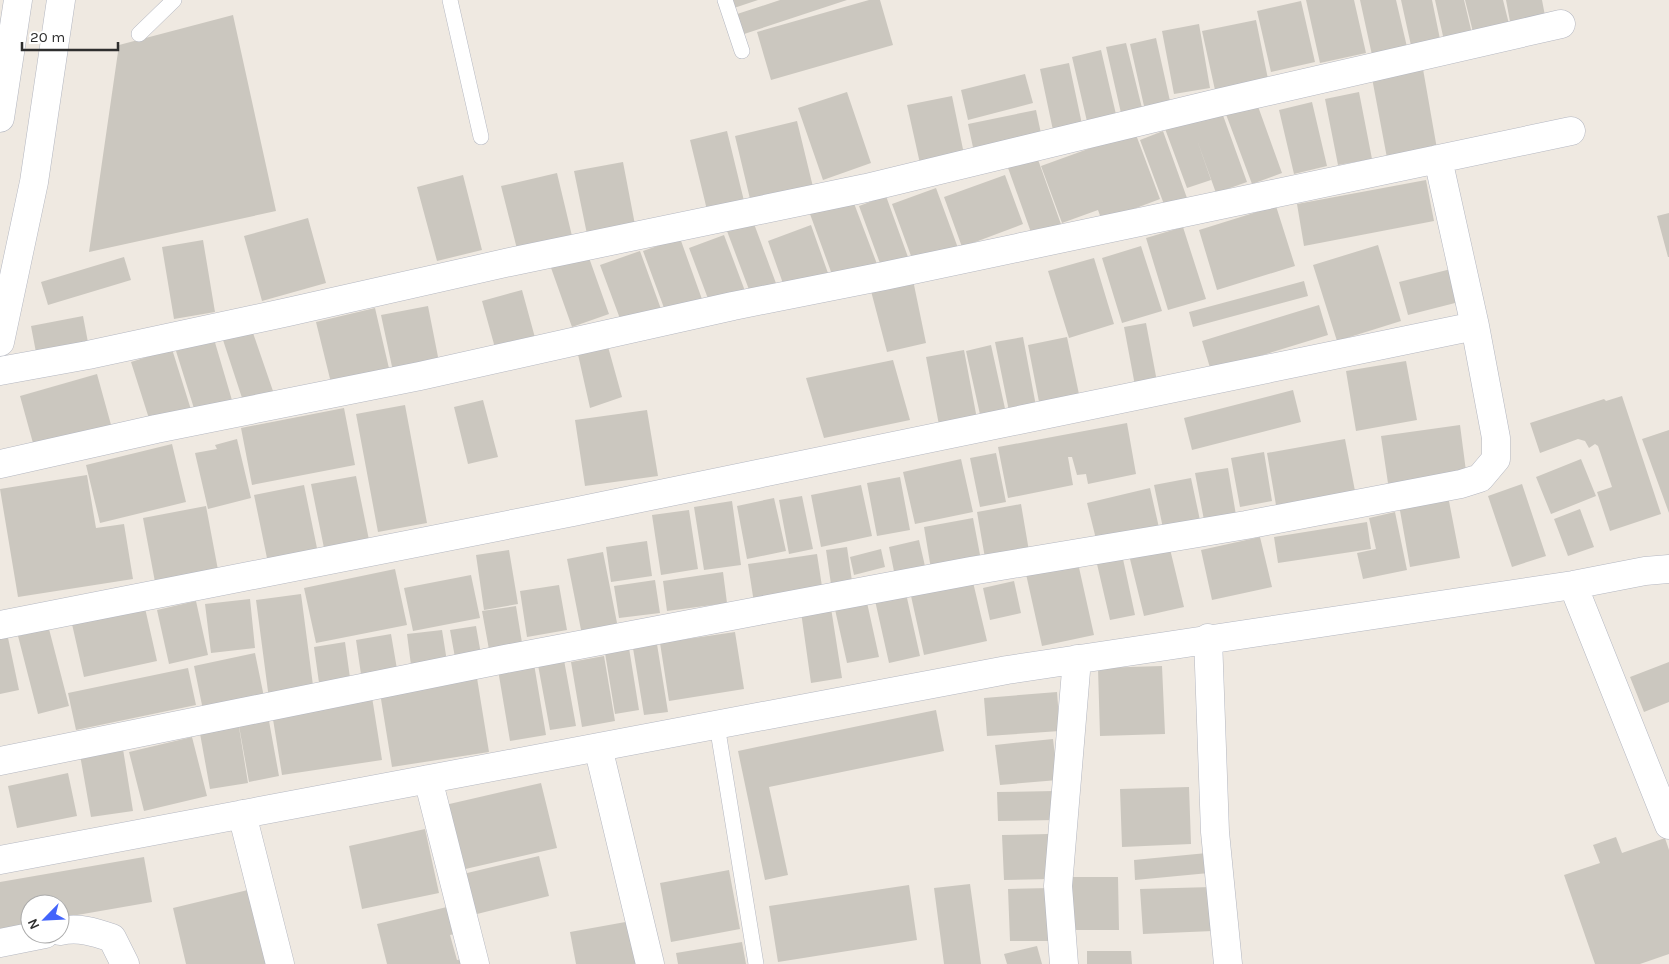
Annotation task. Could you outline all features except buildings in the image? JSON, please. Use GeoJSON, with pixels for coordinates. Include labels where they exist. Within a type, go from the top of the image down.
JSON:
{"type":"FeatureCollection","features":[{"type":"Feature","properties":{"kind":"street"},"geometry":{"type":"LineString","coordinates":[[0,342],[34,182],[61,0]]}},
{"type":"Feature","properties":{"kind":"street"},"geometry":{"type":"LineString","coordinates":[[0,118],[11,11]]}},
{"type":"Feature","properties":{"kind":"street"},"geometry":{"type":"LineString","coordinates":[[0,372],[88,355],[510,262],[866,188],[1226,101],[1561,24]]}},
{"type":"Feature","properties":{"kind":"street"},"geometry":{"type":"LineString","coordinates":[[0,464],[156,429],[420,376],[733,306],[894,274],[1570,131]]}},
{"type":"Feature","properties":{"kind":"street"},"geometry":{"type":"LineString","coordinates":[[0,761],[505,659],[971,572],[1246,525],[1460,484],[1480,478],[1496,459],[1496,438],[1475,326],[1438,159]]}},
{"type":"Feature","properties":{"kind":"street"},"geometry":{"type":"LineString","coordinates":[[0,625],[573,512],[1475,326]]}},
{"type":"Feature","properties":{"kind":"street"},"geometry":{"type":"LineString","coordinates":[[0,860],[1007,670],[1669,569]]}},
{"type":"Feature","properties":{"kind":"street"},"geometry":{"type":"LineString","coordinates":[[1573,585],[1669,825]]}},
{"type":"Feature","properties":{"kind":"street"},"geometry":{"type":"LineString","coordinates":[[1208,638],[1215,832],[1228,964]]}},
{"type":"Feature","properties":{"kind":"street"},"geometry":{"type":"LineString","coordinates":[[1064,964],[1058,886],[1077,659]]}},
{"type":"Feature","properties":{"kind":"street"},"geometry":{"type":"LineString","coordinates":[[598,747],[650,964]]}},
{"type":"Feature","properties":{"kind":"street"},"geometry":{"type":"LineString","coordinates":[[428,780],[475,964]]}},
{"type":"Feature","properties":{"kind":"street"},"geometry":{"type":"LineString","coordinates":[[242,814],[280,964]]}},
{"type":"Feature","properties":{"kind":"street"},"geometry":{"type":"LineString","coordinates":[[70,929],[89,931],[112,938],[125,964]]}},
{"type":"Feature","properties":{"kind":"street"},"geometry":{"type":"LineString","coordinates":[[0,943],[20,939]]}},
{"type":"Feature","properties":{"kind":"lane"},"geometry":{"type":"LineString","coordinates":[[139,34],[174,0]]}},
{"type":"Feature","properties":{"kind":"lane"},"geometry":{"type":"LineString","coordinates":[[450,0],[481,137]]}},
{"type":"Feature","properties":{"kind":"lane"},"geometry":{"type":"LineString","coordinates":[[725,0],[742,50]]}},
{"type":"Feature","properties":{"kind":"lane"},"geometry":{"type":"LineString","coordinates":[[717,725],[756,964]]}}]}
